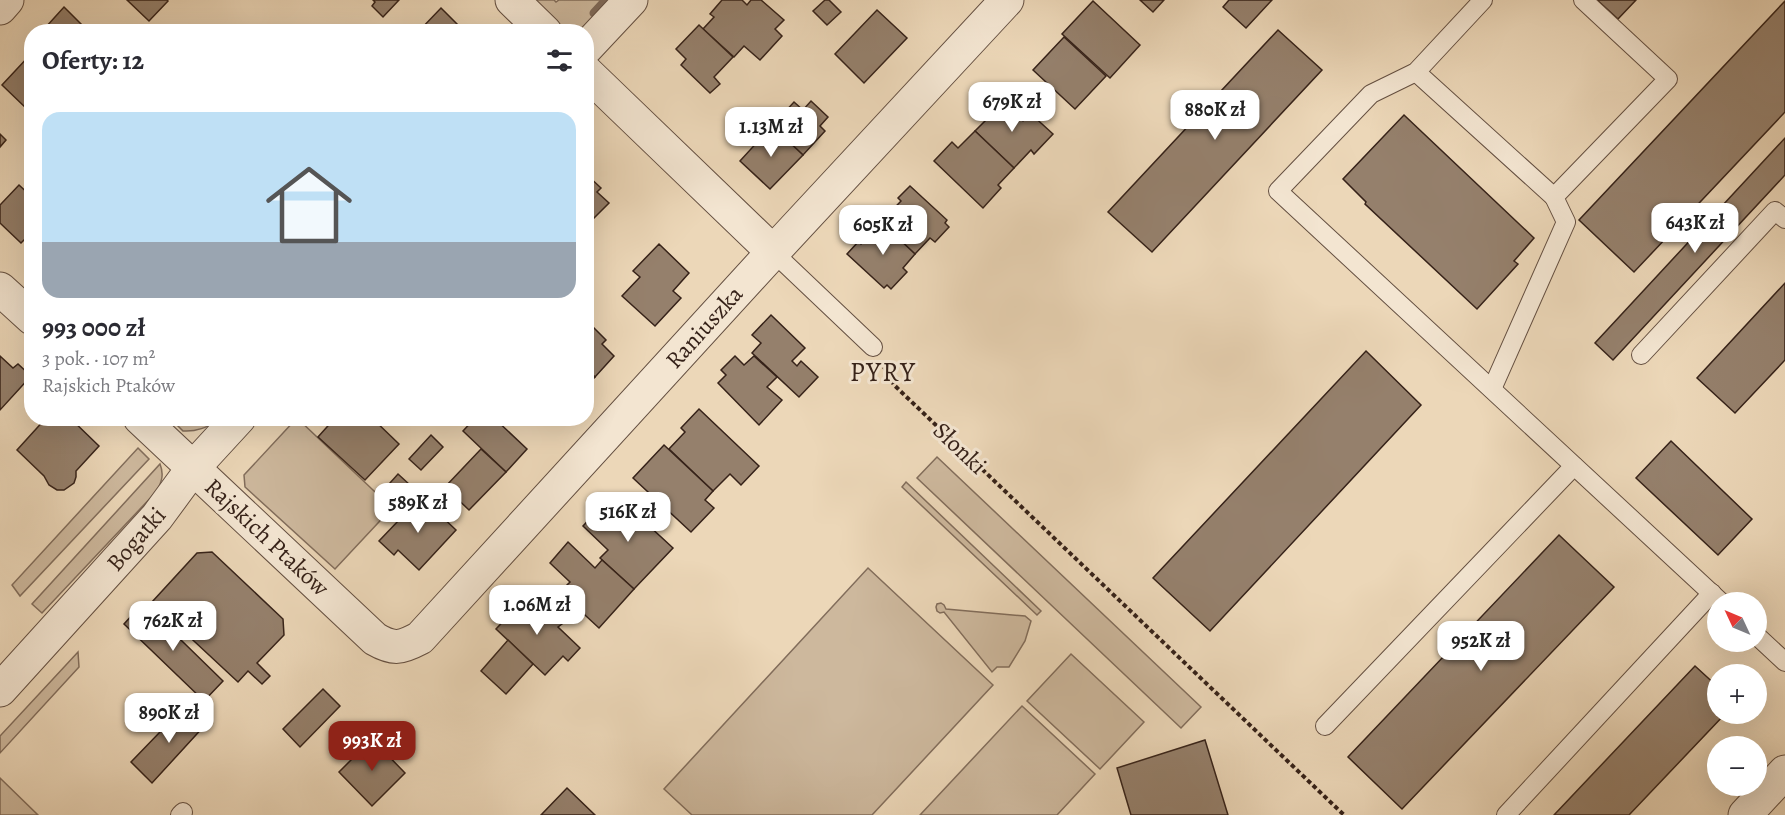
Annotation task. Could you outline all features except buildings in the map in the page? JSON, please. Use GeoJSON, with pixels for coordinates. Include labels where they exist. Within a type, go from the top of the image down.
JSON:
{"type":"FeatureCollection","features":[{"type":"Feature","properties":{"kind":"street"},"geometry":{"type":"LineString","coordinates":[[0,8],[7,0]]}},
{"type":"Feature","properties":{"kind":"street"},"geometry":{"type":"LineString","coordinates":[[512,0],[536,24]]}},
{"type":"Feature","properties":{"kind":"street"},"geometry":{"type":"LineString","coordinates":[[594,39],[631,0]]}},
{"type":"Feature","properties":{"kind":"street","name":"Raniuszka"},"geometry":{"type":"LineString","coordinates":[[398,647],[420,638],[1007,0]]}},
{"type":"Feature","properties":{"kind":"street"},"geometry":{"type":"LineString","coordinates":[[594,80],[773,252]]}},
{"type":"Feature","properties":{"kind":"street"},"geometry":{"type":"LineString","coordinates":[[0,289],[24,311]]}},
{"type":"Feature","properties":{"kind":"street","name":"Rajskich Ptaków"},"geometry":{"type":"LineString","coordinates":[[148,426],[375,639],[387,646],[398,647]]}},
{"type":"Feature","properties":{"kind":"street","name":"Bogatki"},"geometry":{"type":"LineString","coordinates":[[2,686],[157,517],[193,468],[232,426]]}},
{"type":"Feature","properties":{"kind":"street"},"geometry":{"type":"LineString","coordinates":[[1745,815],[1785,772]]}},
{"type":"Feature","properties":{"kind":"lane"},"geometry":{"type":"LineString","coordinates":[[1483,0],[1416,72],[1371,94],[1278,191],[1710,592]]}},
{"type":"Feature","properties":{"kind":"lane"},"geometry":{"type":"LineString","coordinates":[[1554,197],[1668,79],[1583,0]]}},
{"type":"Feature","properties":{"kind":"lane"},"geometry":{"type":"LineString","coordinates":[[1416,72],[1554,197],[1566,222],[1492,389]]}},
{"type":"Feature","properties":{"kind":"lane"},"geometry":{"type":"LineString","coordinates":[[1641,355],[1782,210]]}},
{"type":"Feature","properties":{"kind":"lane"},"geometry":{"type":"LineString","coordinates":[[773,252],[873,347]]}},
{"type":"Feature","properties":{"kind":"lane"},"geometry":{"type":"LineString","coordinates":[[1325,726],[1574,466]]}},
{"type":"Feature","properties":{"kind":"lane"},"geometry":{"type":"LineString","coordinates":[[1506,815],[1707,608]]}},
{"type":"Feature","properties":{"kind":"lane"},"geometry":{"type":"LineString","coordinates":[[1767,646],[1785,662]]}},
{"type":"Feature","properties":{"kind":"path","name":"Słonki"},"geometry":{"type":"LineString","coordinates":[[873,347],[894,385],[1344,815]]}},
{"type":"Feature","properties":{"kind":"shaded area"},"geometry":{"type":"Polygon","coordinates":[[[534,0],[554,0],[556,2],[559,0],[615,0],[588,24],[559,24],[534,0]]]}},
{"type":"Feature","properties":{"kind":"shaded area"},"geometry":{"type":"Polygon","coordinates":[[[178,426],[207,426],[194,431],[183,431],[178,426]]]}},
{"type":"Feature","properties":{"kind":"shaded area"},"geometry":{"type":"Polygon","coordinates":[[[290,426],[305,426],[392,508],[335,569],[245,487],[244,475],[290,426]]]}},
{"type":"Feature","properties":{"kind":"shaded area"},"geometry":{"type":"Polygon","coordinates":[[[138,448],[149,459],[20,596],[12,585],[138,448]]]}},
{"type":"Feature","properties":{"kind":"shaded area"},"geometry":{"type":"Polygon","coordinates":[[[937,457],[1201,707],[1181,728],[917,478],[937,457]]]}},
{"type":"Feature","properties":{"kind":"shaded area"},"geometry":{"type":"Polygon","coordinates":[[[160,464],[162,478],[157,491],[42,613],[32,604],[160,464]]]}},
{"type":"Feature","properties":{"kind":"shaded area"},"geometry":{"type":"Polygon","coordinates":[[[906,482],[1041,611],[1037,615],[902,487],[906,482]]]}},
{"type":"Feature","properties":{"kind":"shaded area"},"geometry":{"type":"Polygon","coordinates":[[[868,568],[993,685],[872,815],[692,815],[664,789],[868,568]]]}},
{"type":"Feature","properties":{"kind":"shaded area"},"geometry":{"type":"Polygon","coordinates":[[[941,603],[946,609],[1025,616],[1031,621],[1025,641],[1009,667],[997,667],[992,672],[944,612],[937,611],[937,604],[941,603]]]}},
{"type":"Feature","properties":{"kind":"shaded area"},"geometry":{"type":"Polygon","coordinates":[[[78,652],[79,667],[0,753],[0,736],[78,652]]]}},
{"type":"Feature","properties":{"kind":"shaded area"},"geometry":{"type":"Polygon","coordinates":[[[1071,654],[1144,722],[1100,769],[1027,701],[1071,654]]]}},
{"type":"Feature","properties":{"kind":"shaded area"},"geometry":{"type":"Polygon","coordinates":[[[1022,706],[1095,774],[1057,815],[920,815],[1022,706]]]}},
{"type":"Feature","properties":{"kind":"shaded area"},"geometry":{"type":"Polygon","coordinates":[[[0,778],[38,815],[0,815],[0,778]]]}},
{"type":"Feature","properties":{"kind":"waterway"},"geometry":{"type":"LineString","coordinates":[[594,13],[606,0]]}},
{"type":"Feature","properties":{"kind":"district","name":"PYRY"},"geometry":{"type":"Point","coordinates":[883,372]}}]}
